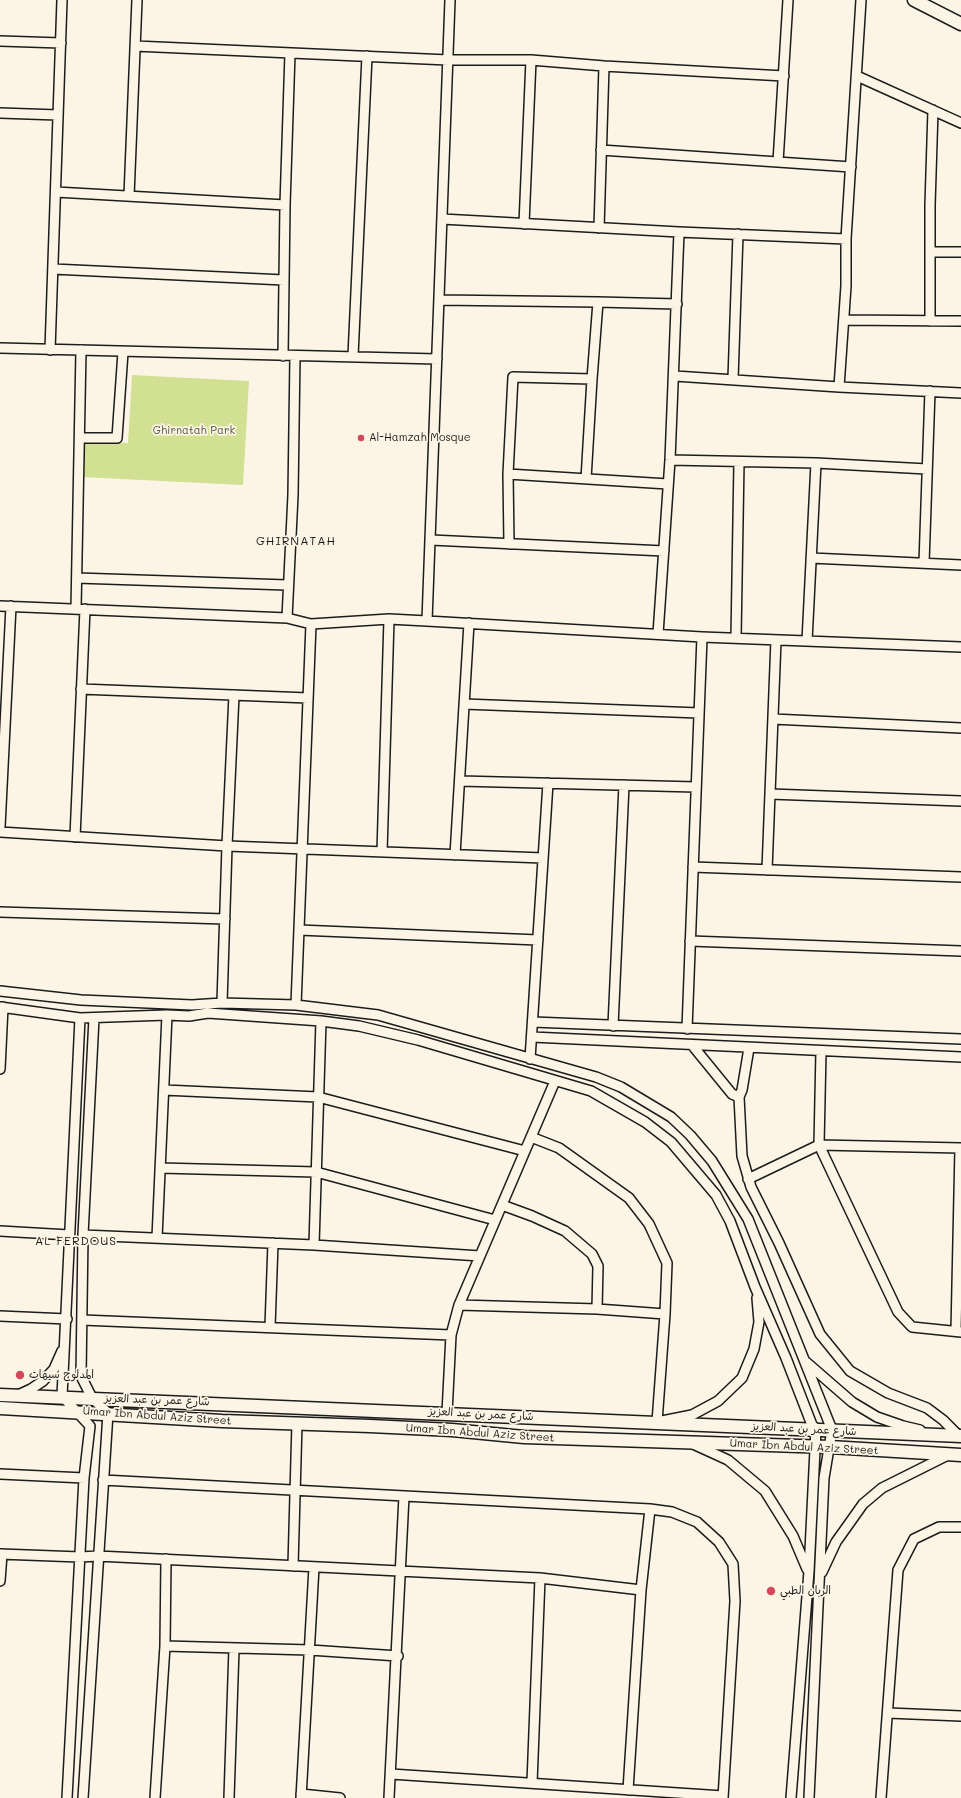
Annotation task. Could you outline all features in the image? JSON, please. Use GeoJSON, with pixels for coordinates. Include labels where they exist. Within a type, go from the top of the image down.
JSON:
{"type":"FeatureCollection","features":[{"type":"Feature","properties":{"kind":"main road"},"geometry":{"type":"LineString","coordinates":[[914,0],[961,24]]}},
{"type":"Feature","properties":{"kind":"main road","name":"شارع عمر بن عبد العزيز"},"geometry":{"type":"LineString","coordinates":[[0,1395],[62,1396],[959,1435]]}},
{"type":"Feature","properties":{"kind":"main road","name":"Umar Ibn Abdul Aziz Street"},"geometry":{"type":"LineString","coordinates":[[0,1408],[108,1413],[222,1421],[452,1430],[524,1437],[830,1447],[956,1455]]}},
{"type":"Feature","properties":{"kind":"street"},"geometry":{"type":"LineString","coordinates":[[50,350],[62,0]]}},
{"type":"Feature","properties":{"kind":"street"},"geometry":{"type":"LineString","coordinates":[[129,196],[137,0]]}},
{"type":"Feature","properties":{"kind":"street"},"geometry":{"type":"LineString","coordinates":[[428,621],[450,0]]}},
{"type":"Feature","properties":{"kind":"street"},"geometry":{"type":"LineString","coordinates":[[778,162],[788,0]]}},
{"type":"Feature","properties":{"kind":"street"},"geometry":{"type":"LineString","coordinates":[[839,387],[846,286],[846,239],[861,0]]}},
{"type":"Feature","properties":{"kind":"street"},"geometry":{"type":"LineString","coordinates":[[0,41],[61,43]]}},
{"type":"Feature","properties":{"kind":"street"},"geometry":{"type":"LineString","coordinates":[[135,46],[448,60],[531,60],[604,66],[784,76]]}},
{"type":"Feature","properties":{"kind":"street"},"geometry":{"type":"LineString","coordinates":[[283,356],[285,205],[290,53]]}},
{"type":"Feature","properties":{"kind":"street"},"geometry":{"type":"LineString","coordinates":[[353,356],[367,56]]}},
{"type":"Feature","properties":{"kind":"street"},"geometry":{"type":"LineString","coordinates":[[524,224],[531,60]]}},
{"type":"Feature","properties":{"kind":"street"},"geometry":{"type":"LineString","coordinates":[[599,228],[604,66]]}},
{"type":"Feature","properties":{"kind":"street"},"geometry":{"type":"LineString","coordinates":[[857,76],[961,123]]}},
{"type":"Feature","properties":{"kind":"street"},"geometry":{"type":"LineString","coordinates":[[930,321],[933,110]]}},
{"type":"Feature","properties":{"kind":"street"},"geometry":{"type":"LineString","coordinates":[[0,113],[58,115]]}},
{"type":"Feature","properties":{"kind":"street"},"geometry":{"type":"LineString","coordinates":[[601,150],[851,167]]}},
{"type":"Feature","properties":{"kind":"street"},"geometry":{"type":"LineString","coordinates":[[56,192],[285,205]]}},
{"type":"Feature","properties":{"kind":"street"},"geometry":{"type":"LineString","coordinates":[[442,219],[679,232],[846,239]]}},
{"type":"Feature","properties":{"kind":"street"},"geometry":{"type":"LineString","coordinates":[[658,634],[675,376],[679,232]]}},
{"type":"Feature","properties":{"kind":"street"},"geometry":{"type":"LineString","coordinates":[[733,379],[738,234]]}},
{"type":"Feature","properties":{"kind":"street"},"geometry":{"type":"LineString","coordinates":[[930,252],[961,252]]}},
{"type":"Feature","properties":{"kind":"street"},"geometry":{"type":"LineString","coordinates":[[53,269],[284,280]]}},
{"type":"Feature","properties":{"kind":"street"},"geometry":{"type":"LineString","coordinates":[[439,300],[677,304]]}},
{"type":"Feature","properties":{"kind":"street"},"geometry":{"type":"LineString","coordinates":[[586,479],[598,302]]}},
{"type":"Feature","properties":{"kind":"street"},"geometry":{"type":"LineString","coordinates":[[844,320],[961,321]]}},
{"type":"Feature","properties":{"kind":"street"},"geometry":{"type":"LineString","coordinates":[[0,348],[437,359]]}},
{"type":"Feature","properties":{"kind":"street"},"geometry":{"type":"LineString","coordinates":[[75,837],[81,689],[80,609],[77,578],[81,350]]}},
{"type":"Feature","properties":{"kind":"street"},"geometry":{"type":"LineString","coordinates":[[80,438],[117,438],[123,352]]}},
{"type":"Feature","properties":{"kind":"street"},"geometry":{"type":"LineString","coordinates":[[287,618],[287,585],[293,495],[295,356]]}},
{"type":"Feature","properties":{"kind":"street"},"geometry":{"type":"LineString","coordinates":[[675,376],[839,387],[961,393]]}},
{"type":"Feature","properties":{"kind":"street"},"geometry":{"type":"LineString","coordinates":[[509,544],[508,474],[513,377],[592,379]]}},
{"type":"Feature","properties":{"kind":"street"},"geometry":{"type":"LineString","coordinates":[[924,563],[930,391]]}},
{"type":"Feature","properties":{"kind":"street"},"geometry":{"type":"LineString","coordinates":[[670,460],[816,463],[927,469]]}},
{"type":"Feature","properties":{"kind":"street"},"geometry":{"type":"LineString","coordinates":[[736,638],[739,462]]}},
{"type":"Feature","properties":{"kind":"street"},"geometry":{"type":"LineString","coordinates":[[807,641],[816,463]]}},
{"type":"Feature","properties":{"kind":"street"},"geometry":{"type":"LineString","coordinates":[[508,474],[668,484]]}},
{"type":"Feature","properties":{"kind":"street"},"geometry":{"type":"LineString","coordinates":[[431,540],[664,550]]}},
{"type":"Feature","properties":{"kind":"street"},"geometry":{"type":"LineString","coordinates":[[811,558],[961,565]]}},
{"type":"Feature","properties":{"kind":"street"},"geometry":{"type":"LineString","coordinates":[[77,578],[287,585]]}},
{"type":"Feature","properties":{"kind":"street"},"geometry":{"type":"LineString","coordinates":[[0,606],[287,618],[310,624],[389,620],[428,621],[702,637],[961,647]]}},
{"type":"Feature","properties":{"kind":"street"},"geometry":{"type":"LineString","coordinates":[[0,827],[11,606]]}},
{"type":"Feature","properties":{"kind":"street"},"geometry":{"type":"LineString","coordinates":[[382,852],[389,620]]}},
{"type":"Feature","properties":{"kind":"street"},"geometry":{"type":"LineString","coordinates":[[455,855],[469,623]]}},
{"type":"Feature","properties":{"kind":"street"},"geometry":{"type":"LineString","coordinates":[[296,1005],[310,624]]}},
{"type":"Feature","properties":{"kind":"street"},"geometry":{"type":"LineString","coordinates":[[687,1029],[702,637]]}},
{"type":"Feature","properties":{"kind":"street"},"geometry":{"type":"LineString","coordinates":[[767,870],[776,640]]}},
{"type":"Feature","properties":{"kind":"street"},"geometry":{"type":"LineString","coordinates":[[81,689],[308,698]]}},
{"type":"Feature","properties":{"kind":"street"},"geometry":{"type":"LineString","coordinates":[[222,1003],[234,695]]}},
{"type":"Feature","properties":{"kind":"street"},"geometry":{"type":"LineString","coordinates":[[464,704],[699,713]]}},
{"type":"Feature","properties":{"kind":"street"},"geometry":{"type":"LineString","coordinates":[[773,719],[961,728]]}},
{"type":"Feature","properties":{"kind":"street"},"geometry":{"type":"LineString","coordinates":[[460,781],[548,782],[696,787]]}},
{"type":"Feature","properties":{"kind":"street"},"geometry":{"type":"LineString","coordinates":[[530,1059],[548,782]]}},
{"type":"Feature","properties":{"kind":"street"},"geometry":{"type":"LineString","coordinates":[[613,1026],[624,785]]}},
{"type":"Feature","properties":{"kind":"street"},"geometry":{"type":"LineString","coordinates":[[770,794],[961,801]]}},
{"type":"Feature","properties":{"kind":"street"},"geometry":{"type":"LineString","coordinates":[[0,832],[227,846],[544,858]]}},
{"type":"Feature","properties":{"kind":"street"},"geometry":{"type":"LineString","coordinates":[[693,867],[961,877]]}},
{"type":"Feature","properties":{"kind":"street"},"geometry":{"type":"LineString","coordinates":[[0,912],[225,919]]}},
{"type":"Feature","properties":{"kind":"street"},"geometry":{"type":"LineString","coordinates":[[299,930],[538,940]]}},
{"type":"Feature","properties":{"kind":"street"},"geometry":{"type":"LineString","coordinates":[[690,941],[961,951]]}},
{"type":"Feature","properties":{"kind":"street"},"geometry":{"type":"LineString","coordinates":[[0,991],[81,1000],[192,1004],[222,1003],[296,1005],[378,1015],[596,1077],[621,1087],[671,1116],[690,1135],[712,1161],[748,1219],[777,1288],[832,1430],[824,1478],[809,1798]]}},
{"type":"Feature","properties":{"kind":"street"},"geometry":{"type":"LineString","coordinates":[[0,1069],[2,1007],[80,1018],[167,1015],[189,1016],[208,1013],[321,1021],[359,1026],[418,1040],[591,1092],[617,1105],[645,1122],[671,1142],[716,1195],[730,1221],[755,1287],[786,1358],[812,1426],[816,1429],[808,1571],[791,1798]]}},
{"type":"Feature","properties":{"kind":"street"},"geometry":{"type":"LineString","coordinates":[[157,1238],[167,1015]]}},
{"type":"Feature","properties":{"kind":"street"},"geometry":{"type":"LineString","coordinates":[[67,1798],[84,1478],[90,1426],[62,1396],[66,1342],[69,1235],[80,1018]]}},
{"type":"Feature","properties":{"kind":"street"},"geometry":{"type":"LineString","coordinates":[[83,1798],[108,1413],[92,1398],[81,1376],[83,1235],[94,1018]]}},
{"type":"Feature","properties":{"kind":"street"},"geometry":{"type":"LineString","coordinates":[[314,1245],[321,1021]]}},
{"type":"Feature","properties":{"kind":"street"},"geometry":{"type":"LineString","coordinates":[[533,1022],[961,1039]]}},
{"type":"Feature","properties":{"kind":"street"},"geometry":{"type":"LineString","coordinates":[[532,1037],[961,1057]]}},
{"type":"Feature","properties":{"kind":"street"},"geometry":{"type":"LineString","coordinates":[[692,1045],[732,1094],[739,1097]]}},
{"type":"Feature","properties":{"kind":"street"},"geometry":{"type":"LineString","coordinates":[[750,1048],[742,1090],[739,1097],[742,1156],[751,1187],[779,1243],[820,1334],[850,1371],[888,1393],[927,1408],[959,1435]]}},
{"type":"Feature","properties":{"kind":"street"},"geometry":{"type":"LineString","coordinates":[[748,1179],[819,1145],[960,1148],[958,1332],[912,1327],[898,1312],[819,1145],[821,1051]]}},
{"type":"Feature","properties":{"kind":"street"},"geometry":{"type":"LineString","coordinates":[[447,1413],[451,1334],[459,1305],[555,1081]]}},
{"type":"Feature","properties":{"kind":"street"},"geometry":{"type":"LineString","coordinates":[[164,1090],[318,1097],[525,1151]]}},
{"type":"Feature","properties":{"kind":"street"},"geometry":{"type":"LineString","coordinates":[[531,1137],[559,1148],[629,1198],[649,1224],[667,1263],[665,1314],[657,1422],[692,1415],[718,1401],[742,1378],[754,1349],[759,1322],[755,1287]]}},
{"type":"Feature","properties":{"kind":"street"},"geometry":{"type":"LineString","coordinates":[[160,1168],[316,1172],[495,1220]]}},
{"type":"Feature","properties":{"kind":"street"},"geometry":{"type":"LineString","coordinates":[[502,1206],[532,1216],[565,1231],[592,1254],[598,1266],[597,1309]]}},
{"type":"Feature","properties":{"kind":"street"},"geometry":{"type":"LineString","coordinates":[[0,1231],[69,1235]]}},
{"type":"Feature","properties":{"kind":"street"},"geometry":{"type":"LineString","coordinates":[[83,1235],[314,1245],[480,1256]]}},
{"type":"Feature","properties":{"kind":"street"},"geometry":{"type":"LineString","coordinates":[[270,1327],[273,1243]]}},
{"type":"Feature","properties":{"kind":"street"},"geometry":{"type":"LineString","coordinates":[[459,1305],[597,1309],[665,1314]]}},
{"type":"Feature","properties":{"kind":"street"},"geometry":{"type":"LineString","coordinates":[[0,1316],[66,1319]]}},
{"type":"Feature","properties":{"kind":"street"},"geometry":{"type":"LineString","coordinates":[[82,1320],[451,1334]]}},
{"type":"Feature","properties":{"kind":"street"},"geometry":{"type":"LineString","coordinates":[[18,1395],[32,1389],[43,1381],[54,1369],[66,1342]]}},
{"type":"Feature","properties":{"kind":"street"},"geometry":{"type":"LineString","coordinates":[[805,1361],[852,1402],[878,1417],[903,1426],[939,1435]]}},
{"type":"Feature","properties":{"kind":"street"},"geometry":{"type":"LineString","coordinates":[[293,1566],[297,1423]]}},
{"type":"Feature","properties":{"kind":"street"},"geometry":{"type":"LineString","coordinates":[[690,1442],[728,1460],[765,1492],[792,1536],[808,1571]]}},
{"type":"Feature","properties":{"kind":"street"},"geometry":{"type":"LineString","coordinates":[[819,1576],[836,1542],[863,1504],[882,1488],[956,1455]]}},
{"type":"Feature","properties":{"kind":"street"},"geometry":{"type":"LineString","coordinates":[[0,1474],[84,1478]]}},
{"type":"Feature","properties":{"kind":"street"},"geometry":{"type":"LineString","coordinates":[[103,1480],[650,1509],[672,1512],[697,1522],[719,1542],[733,1564],[736,1601],[723,1797],[391,1774]]}},
{"type":"Feature","properties":{"kind":"street"},"geometry":{"type":"LineString","coordinates":[[390,1798],[398,1656],[404,1496]]}},
{"type":"Feature","properties":{"kind":"street"},"geometry":{"type":"LineString","coordinates":[[628,1790],[641,1590],[650,1509]]}},
{"type":"Feature","properties":{"kind":"street"},"geometry":{"type":"LineString","coordinates":[[881,1798],[898,1570],[914,1539],[939,1527],[961,1527]]}},
{"type":"Feature","properties":{"kind":"street"},"geometry":{"type":"LineString","coordinates":[[0,1582],[1,1554],[166,1559],[540,1578],[641,1590]]}},
{"type":"Feature","properties":{"kind":"street"},"geometry":{"type":"LineString","coordinates":[[155,1798],[164,1646],[166,1559]]}},
{"type":"Feature","properties":{"kind":"street"},"geometry":{"type":"LineString","coordinates":[[314,1567],[301,1796],[340,1798]]}},
{"type":"Feature","properties":{"kind":"street"},"geometry":{"type":"LineString","coordinates":[[532,1783],[540,1578]]}},
{"type":"Feature","properties":{"kind":"street"},"geometry":{"type":"LineString","coordinates":[[164,1646],[310,1650],[398,1656]]}},
{"type":"Feature","properties":{"kind":"street"},"geometry":{"type":"LineString","coordinates":[[229,1798],[234,1648]]}},
{"type":"Feature","properties":{"kind":"street"},"geometry":{"type":"LineString","coordinates":[[888,1713],[961,1716]]}},
{"type":"Feature","properties":{"kind":"green space","name":"Ghirnatah Park"},"geometry":{"type":"Polygon","coordinates":[[[132,375],[249,381],[243,485],[82,477],[85,441],[128,443],[132,375]]]}},
{"type":"Feature","properties":{"kind":"place","name":"Al-Hamzah Mosque"},"geometry":{"type":"Point","coordinates":[361,438]}},
{"type":"Feature","properties":{"kind":"place","name":"المدلوح سيهات"},"geometry":{"type":"Point","coordinates":[20,1375]}},
{"type":"Feature","properties":{"kind":"place","name":"الربان الطبي"},"geometry":{"type":"Point","coordinates":[771,1591]}},
{"type":"Feature","properties":{"kind":"district","name":"GHIRNATAH"},"geometry":{"type":"Point","coordinates":[296,541]}},
{"type":"Feature","properties":{"kind":"district","name":"AL FERDOUS"},"geometry":{"type":"Point","coordinates":[76,1241]}}]}
